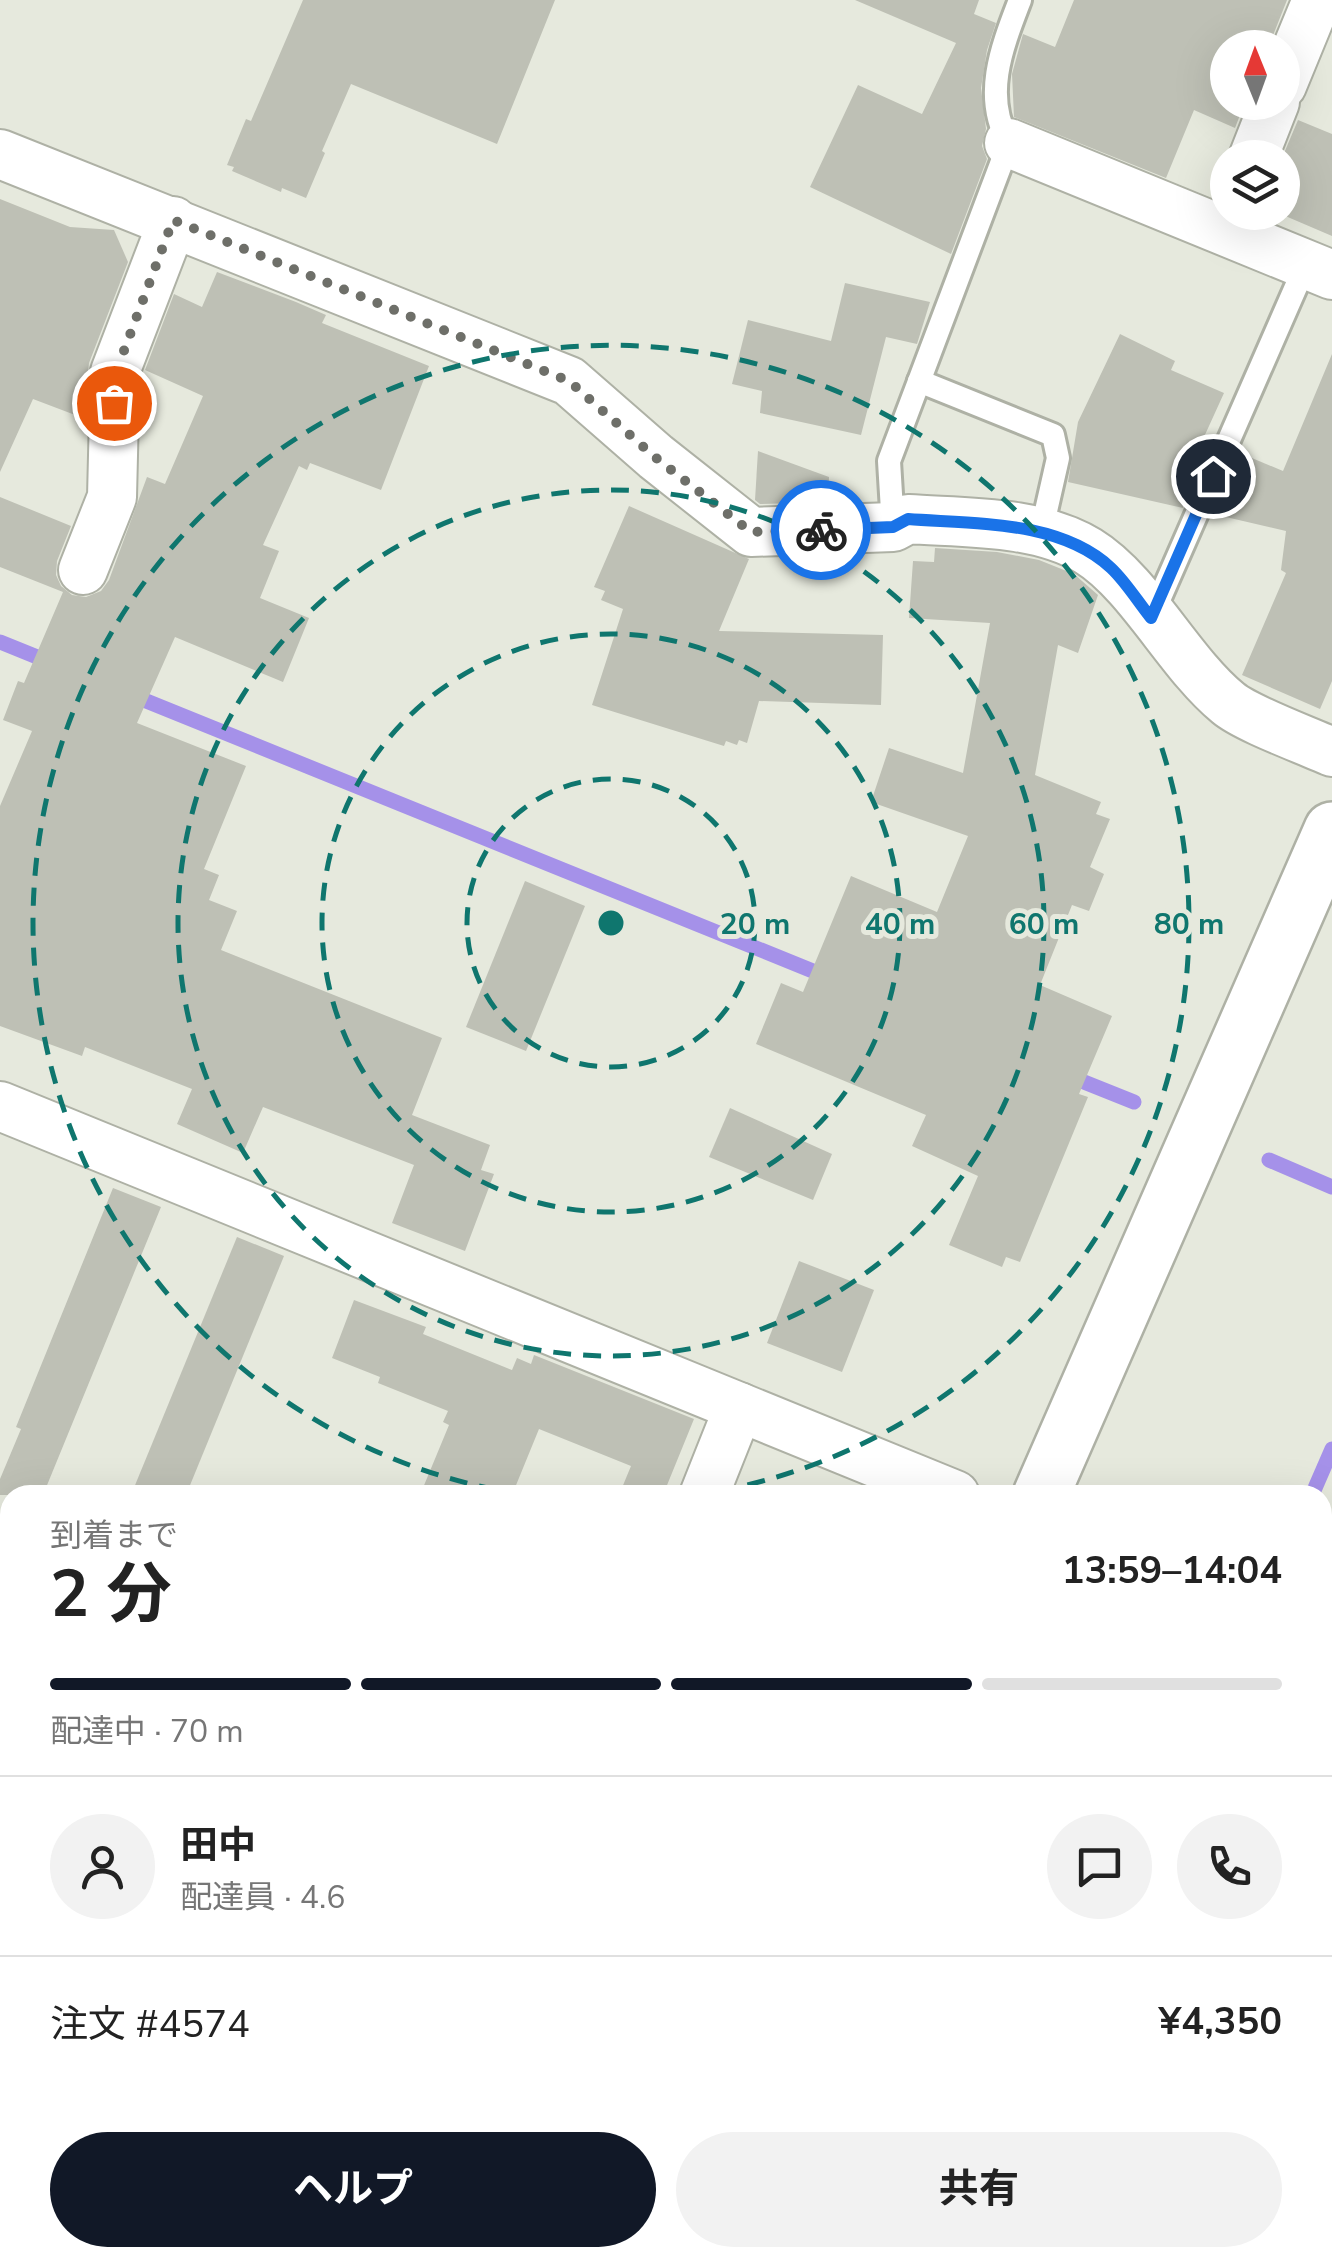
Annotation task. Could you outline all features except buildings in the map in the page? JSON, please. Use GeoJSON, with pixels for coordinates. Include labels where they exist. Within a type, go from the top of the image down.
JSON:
{"type":"FeatureCollection","features":[{"type":"Feature","properties":{"kind":"street"},"geometry":{"type":"LineString","coordinates":[[1300,41],[1317,0]]}},
{"type":"Feature","properties":{"kind":"street"},"geometry":{"type":"LineString","coordinates":[[1009,144],[1210,216]]}},
{"type":"Feature","properties":{"kind":"street"},"geometry":{"type":"LineString","coordinates":[[0,154],[569,381],[656,458],[751,532],[893,527],[908,519],[1012,527],[1085,549],[1112,569],[1229,705],[1332,752]]}},
{"type":"Feature","properties":{"kind":"street"},"geometry":{"type":"LineString","coordinates":[[83,570],[112,496],[116,372],[173,220]]}},
{"type":"Feature","properties":{"kind":"street"},"geometry":{"type":"LineString","coordinates":[[1243,230],[1319,269]]}},
{"type":"Feature","properties":{"kind":"street"},"geometry":{"type":"LineString","coordinates":[[1044,1485],[1332,830]]}},
{"type":"Feature","properties":{"kind":"street"},"geometry":{"type":"LineString","coordinates":[[0,1106],[930,1485]]}},
{"type":"Feature","properties":{"kind":"street"},"geometry":{"type":"LineString","coordinates":[[708,1485],[739,1407]]}},
{"type":"Feature","properties":{"kind":"lane"},"geometry":{"type":"LineString","coordinates":[[893,527],[889,460],[1009,144],[998,125],[998,54],[1020,0]]}},
{"type":"Feature","properties":{"kind":"lane"},"geometry":{"type":"LineString","coordinates":[[1151,618],[1319,269]]}},
{"type":"Feature","properties":{"kind":"lane"},"geometry":{"type":"LineString","coordinates":[[919,382],[1054,435],[1058,458],[1040,533]]}},
{"type":"Feature","properties":{"kind":"waterway"},"geometry":{"type":"LineString","coordinates":[[0,642],[52,663]]}},
{"type":"Feature","properties":{"kind":"waterway"},"geometry":{"type":"LineString","coordinates":[[129,694],[830,978]]}},
{"type":"Feature","properties":{"kind":"waterway"},"geometry":{"type":"LineString","coordinates":[[1069,1076],[1134,1102]]}},
{"type":"Feature","properties":{"kind":"waterway"},"geometry":{"type":"LineString","coordinates":[[1269,1160],[1332,1187]]}},
{"type":"Feature","properties":{"kind":"waterway"},"geometry":{"type":"LineString","coordinates":[[1316,1485],[1332,1449]]}},
{"type":"Feature","properties":{"kind":"way so far"},"geometry":{"type":"LineString","coordinates":[[114,403],[116,372],[173,220],[569,381],[656,458],[751,532],[821,530]]}},
{"type":"Feature","properties":{"kind":"route"},"geometry":{"type":"LineString","coordinates":[[821,530],[893,527],[908,519],[1012,527],[1040,533],[1085,549],[1112,569],[1151,618],[1213,476]]}}]}
